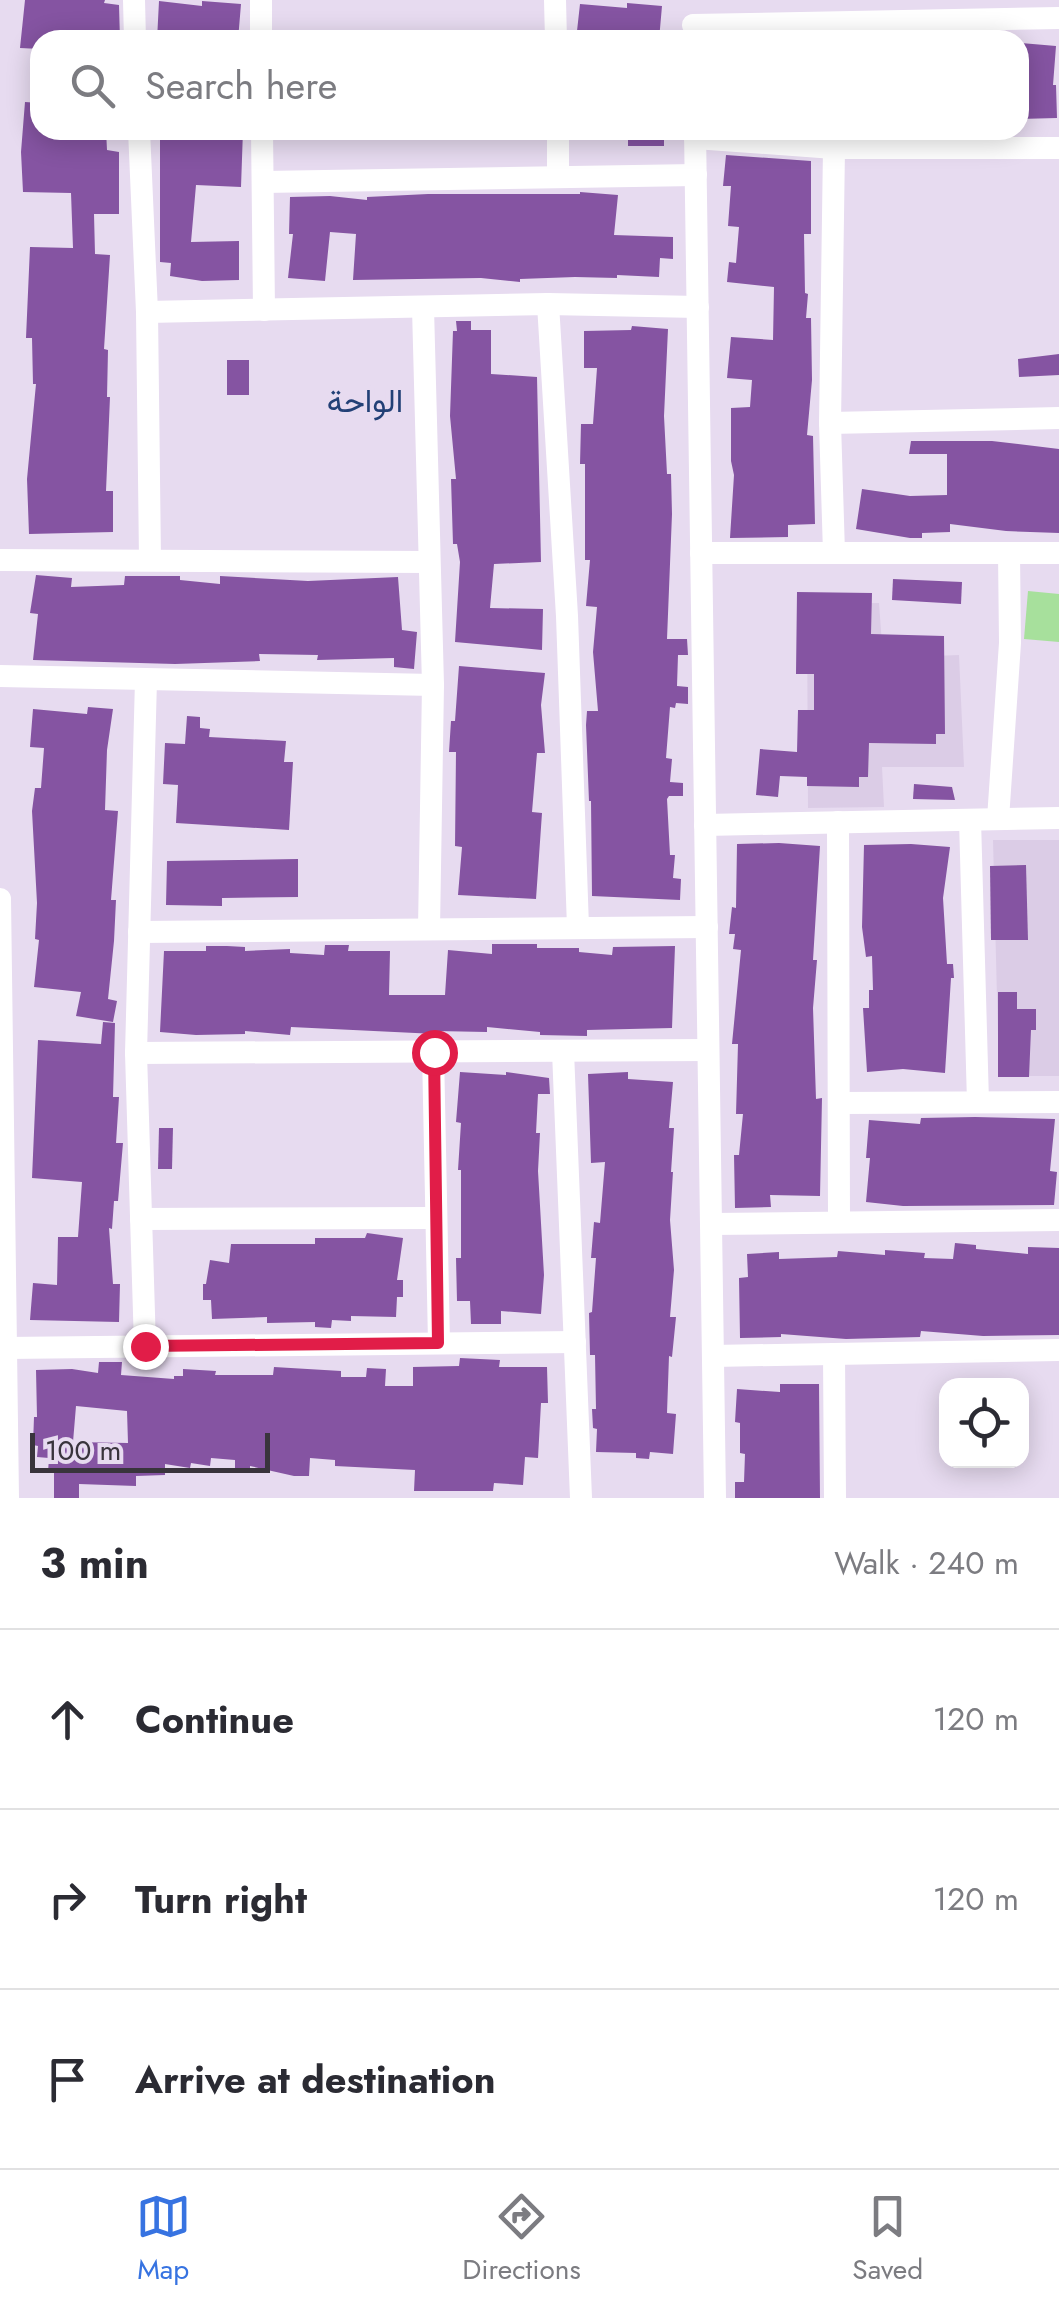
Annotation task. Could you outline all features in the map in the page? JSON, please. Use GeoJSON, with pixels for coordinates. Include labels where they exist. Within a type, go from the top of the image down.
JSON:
{"type":"FeatureCollection","features":[{"type":"Feature","properties":{"kind":"street"},"geometry":{"type":"LineString","coordinates":[[134,0],[135,30]]}},
{"type":"Feature","properties":{"kind":"street"},"geometry":{"type":"LineString","coordinates":[[260,0],[261,30]]}},
{"type":"Feature","properties":{"kind":"street"},"geometry":{"type":"LineString","coordinates":[[556,0],[556,30]]}},
{"type":"Feature","properties":{"kind":"street"},"geometry":{"type":"LineString","coordinates":[[693,0],[694,30]]}},
{"type":"Feature","properties":{"kind":"street"},"geometry":{"type":"LineString","coordinates":[[713,30],[836,11],[1059,18]]}},
{"type":"Feature","properties":{"kind":"street"},"geometry":{"type":"LineString","coordinates":[[139,140],[147,312],[150,560]]}},
{"type":"Feature","properties":{"kind":"street"},"geometry":{"type":"LineString","coordinates":[[262,140],[264,310]]}},
{"type":"Feature","properties":{"kind":"street"},"geometry":{"type":"LineString","coordinates":[[558,140],[558,177]]}},
{"type":"Feature","properties":{"kind":"street"},"geometry":{"type":"LineString","coordinates":[[695,140],[715,1498]]}},
{"type":"Feature","properties":{"kind":"street"},"geometry":{"type":"LineString","coordinates":[[755,140],[834,148],[1059,148]]}},
{"type":"Feature","properties":{"kind":"street"},"geometry":{"type":"LineString","coordinates":[[834,148],[830,423],[834,553]]}},
{"type":"Feature","properties":{"kind":"street"},"geometry":{"type":"LineString","coordinates":[[263,182],[696,175]]}},
{"type":"Feature","properties":{"kind":"street"},"geometry":{"type":"LineString","coordinates":[[147,312],[548,304],[698,307]]}},
{"type":"Feature","properties":{"kind":"street"},"geometry":{"type":"LineString","coordinates":[[548,304],[578,926]]}},
{"type":"Feature","properties":{"kind":"street"},"geometry":{"type":"LineString","coordinates":[[423,308],[433,684],[430,930]]}},
{"type":"Feature","properties":{"kind":"street"},"geometry":{"type":"LineString","coordinates":[[830,423],[1059,418]]}},
{"type":"Feature","properties":{"kind":"street"},"geometry":{"type":"LineString","coordinates":[[701,553],[1059,553]]}},
{"type":"Feature","properties":{"kind":"street"},"geometry":{"type":"LineString","coordinates":[[998,819],[1010,643],[1008,553]]}},
{"type":"Feature","properties":{"kind":"street"},"geometry":{"type":"LineString","coordinates":[[0,560],[430,562]]}},
{"type":"Feature","properties":{"kind":"street"},"geometry":{"type":"LineString","coordinates":[[0,676],[433,684]]}},
{"type":"Feature","properties":{"kind":"street"},"geometry":{"type":"LineString","coordinates":[[145,1346],[136,1053],[146,680]]}},
{"type":"Feature","properties":{"kind":"street"},"geometry":{"type":"LineString","coordinates":[[705,825],[1059,818]]}},
{"type":"Feature","properties":{"kind":"street"},"geometry":{"type":"LineString","coordinates":[[970,820],[978,1102]]}},
{"type":"Feature","properties":{"kind":"street"},"geometry":{"type":"LineString","coordinates":[[838,822],[839,1222]]}},
{"type":"Feature","properties":{"kind":"street"},"geometry":{"type":"LineString","coordinates":[[0,898],[8,1498]]}},
{"type":"Feature","properties":{"kind":"street"},"geometry":{"type":"LineString","coordinates":[[140,932],[707,927]]}},
{"type":"Feature","properties":{"kind":"street"},"geometry":{"type":"LineString","coordinates":[[136,1053],[708,1050]]}},
{"type":"Feature","properties":{"kind":"street"},"geometry":{"type":"LineString","coordinates":[[563,1051],[581,1498]]}},
{"type":"Feature","properties":{"kind":"street"},"geometry":{"type":"LineString","coordinates":[[434,1052],[438,1343]]}},
{"type":"Feature","properties":{"kind":"street"},"geometry":{"type":"LineString","coordinates":[[839,1103],[1059,1102]]}},
{"type":"Feature","properties":{"kind":"street"},"geometry":{"type":"LineString","coordinates":[[141,1220],[436,1218]]}},
{"type":"Feature","properties":{"kind":"street"},"geometry":{"type":"LineString","coordinates":[[711,1224],[1059,1220]]}},
{"type":"Feature","properties":{"kind":"street"},"geometry":{"type":"LineString","coordinates":[[6,1348],[575,1342]]}},
{"type":"Feature","properties":{"kind":"street"},"geometry":{"type":"LineString","coordinates":[[713,1356],[1059,1350]]}},
{"type":"Feature","properties":{"kind":"street"},"geometry":{"type":"LineString","coordinates":[[834,1354],[836,1498]]}},
{"type":"Feature","properties":{"kind":"shaded area"},"geometry":{"type":"Polygon","coordinates":[[[879,603],[883,658],[959,655],[964,767],[882,767],[884,807],[808,808],[807,604],[879,603]]]}},
{"type":"Feature","properties":{"kind":"shaded area"},"geometry":{"type":"Polygon","coordinates":[[[993,840],[1059,840],[1059,1076],[999,1076],[993,840]]]}},
{"type":"Feature","properties":{"kind":"green space"},"geometry":{"type":"Polygon","coordinates":[[[1028,591],[1059,594],[1059,642],[1024,639],[1028,591]]]}},
{"type":"Feature","properties":{"kind":"building"},"geometry":{"type":"Polygon","coordinates":[[[25,0],[105,0],[104,3],[119,5],[120,30],[30,30],[30,48],[20,48],[25,0]]]}},
{"type":"Feature","properties":{"kind":"building"},"geometry":{"type":"Polygon","coordinates":[[[159,1],[202,6],[202,1],[241,4],[239,30],[158,30],[159,1]]]}},
{"type":"Feature","properties":{"kind":"building"},"geometry":{"type":"Polygon","coordinates":[[[627,3],[662,6],[660,30],[577,30],[580,4],[627,8],[627,3]]]}},
{"type":"Feature","properties":{"kind":"building"},"geometry":{"type":"Polygon","coordinates":[[[1029,44],[1056,46],[1053,85],[1057,118],[1029,119],[1029,44]]]}},
{"type":"Feature","properties":{"kind":"building"},"geometry":{"type":"Polygon","coordinates":[[[25,102],[30,102],[30,140],[106,140],[107,150],[119,152],[119,214],[94,214],[95,254],[110,255],[104,349],[108,350],[110,397],[106,491],[113,491],[113,532],[29,534],[27,479],[36,384],[32,338],[26,338],[30,247],[73,248],[71,193],[23,192],[25,102]]]}},
{"type":"Feature","properties":{"kind":"building"},"geometry":{"type":"Polygon","coordinates":[[[160,140],[243,140],[241,187],[196,185],[191,242],[239,241],[239,280],[202,281],[170,276],[171,263],[160,262],[160,140]]]}},
{"type":"Feature","properties":{"kind":"building"},"geometry":{"type":"Polygon","coordinates":[[[628,140],[664,140],[664,146],[628,146],[628,140]]]}},
{"type":"Feature","properties":{"kind":"building"},"geometry":{"type":"Polygon","coordinates":[[[726,155],[811,161],[811,234],[804,234],[812,380],[807,435],[813,436],[815,524],[788,525],[788,537],[730,538],[734,475],[731,408],[750,407],[752,380],[727,378],[731,337],[773,340],[774,287],[727,282],[729,262],[736,263],[739,227],[728,226],[731,186],[723,186],[726,155]]]}},
{"type":"Feature","properties":{"kind":"building"},"geometry":{"type":"Polygon","coordinates":[[[428,194],[618,195],[614,235],[673,237],[673,259],[660,258],[659,277],[617,275],[520,282],[481,278],[353,280],[356,234],[330,232],[325,281],[288,278],[293,234],[289,234],[290,197],[367,200],[428,194]]]}},
{"type":"Feature","properties":{"kind":"building"},"geometry":{"type":"Polygon","coordinates":[[[456,321],[471,321],[471,330],[491,330],[491,374],[537,377],[541,562],[494,564],[490,608],[543,609],[542,650],[455,642],[460,562],[457,544],[453,544],[451,479],[456,479],[450,416],[456,321]]]}},
{"type":"Feature","properties":{"kind":"building"},"geometry":{"type":"Polygon","coordinates":[[[632,326],[668,329],[664,416],[672,514],[667,639],[687,639],[688,655],[678,655],[677,686],[688,687],[688,704],[670,707],[666,758],[672,759],[670,782],[683,783],[683,796],[667,799],[670,855],[675,855],[673,878],[681,879],[680,900],[592,896],[586,725],[587,711],[598,711],[593,652],[597,607],[586,606],[590,560],[585,560],[585,464],[580,464],[581,424],[593,424],[597,368],[584,368],[584,331],[631,330],[632,326]]]}},
{"type":"Feature","properties":{"kind":"building"},"geometry":{"type":"Polygon","coordinates":[[[1059,354],[1059,375],[1019,377],[1018,359],[1059,354]]]}},
{"type":"Feature","properties":{"kind":"building"},"geometry":{"type":"Polygon","coordinates":[[[227,360],[249,360],[249,395],[227,395],[227,360]]]}},
{"type":"Feature","properties":{"kind":"building"},"geometry":{"type":"Polygon","coordinates":[[[911,441],[992,441],[1059,449],[1059,533],[950,524],[950,532],[922,533],[922,538],[910,538],[856,529],[862,489],[910,496],[947,495],[947,454],[909,454],[911,441]]]}},
{"type":"Feature","properties":{"kind":"building"},"geometry":{"type":"Polygon","coordinates":[[[36,575],[72,578],[71,587],[124,585],[125,576],[180,576],[180,580],[220,584],[220,576],[308,581],[398,577],[402,630],[417,632],[414,669],[394,667],[394,658],[317,660],[318,655],[259,654],[260,661],[175,664],[33,660],[38,614],[30,613],[36,575]]]}},
{"type":"Feature","properties":{"kind":"building"},"geometry":{"type":"Polygon","coordinates":[[[893,579],[962,582],[961,604],[892,600],[893,579]]]}},
{"type":"Feature","properties":{"kind":"building"},"geometry":{"type":"Polygon","coordinates":[[[797,592],[872,593],[871,634],[944,636],[945,734],[936,734],[936,744],[869,743],[868,777],[859,777],[859,787],[807,786],[807,777],[780,776],[778,797],[756,795],[760,749],[797,752],[798,710],[814,710],[814,674],[796,674],[797,592]]]}},
{"type":"Feature","properties":{"kind":"building"},"geometry":{"type":"Polygon","coordinates":[[[459,666],[545,673],[541,705],[545,753],[537,753],[532,812],[542,813],[536,899],[458,895],[462,847],[455,846],[456,752],[449,752],[459,666]]]}},
{"type":"Feature","properties":{"kind":"building"},"geometry":{"type":"Polygon","coordinates":[[[88,707],[113,709],[105,810],[118,811],[108,999],[117,1001],[113,1022],[76,1016],[81,992],[34,987],[39,940],[35,939],[32,811],[35,788],[41,788],[44,748],[30,747],[33,709],[87,714],[88,707]]]}},
{"type":"Feature","properties":{"kind":"building"},"geometry":{"type":"Polygon","coordinates":[[[187,716],[200,717],[200,728],[210,729],[209,737],[286,741],[284,762],[293,762],[289,830],[176,823],[178,785],[163,784],[165,743],[185,744],[187,716]]]}},
{"type":"Feature","properties":{"kind":"building"},"geometry":{"type":"Polygon","coordinates":[[[914,784],[952,787],[955,800],[913,799],[914,784]]]}},
{"type":"Feature","properties":{"kind":"building"},"geometry":{"type":"Polygon","coordinates":[[[737,844],[820,846],[813,1008],[816,1099],[822,1098],[820,1196],[770,1195],[771,1207],[735,1208],[734,1155],[739,1155],[743,1114],[736,1114],[738,1044],[732,1044],[741,950],[733,949],[735,934],[729,934],[732,907],[736,908],[737,844]]]}},
{"type":"Feature","properties":{"kind":"building"},"geometry":{"type":"Polygon","coordinates":[[[864,845],[950,847],[943,898],[947,964],[953,964],[954,978],[945,1073],[903,1069],[867,1072],[863,1008],[869,1008],[869,990],[873,990],[872,956],[866,957],[862,927],[864,845]]]}},
{"type":"Feature","properties":{"kind":"building"},"geometry":{"type":"Polygon","coordinates":[[[298,859],[298,897],[222,898],[222,906],[166,905],[167,861],[298,859]]]}},
{"type":"Feature","properties":{"kind":"building"},"geometry":{"type":"Polygon","coordinates":[[[1026,865],[1028,940],[991,940],[990,866],[1026,865]]]}},
{"type":"Feature","properties":{"kind":"building"},"geometry":{"type":"Polygon","coordinates":[[[492,944],[537,944],[537,948],[579,948],[579,952],[612,955],[613,947],[675,946],[672,1028],[587,1030],[587,1036],[540,1035],[487,1027],[487,1032],[436,1034],[291,1027],[290,1035],[160,1032],[164,951],[206,951],[206,946],[227,946],[245,947],[245,951],[290,949],[290,953],[324,955],[325,945],[349,945],[348,951],[390,951],[389,995],[445,995],[448,950],[492,954],[492,944]]]}},
{"type":"Feature","properties":{"kind":"building"},"geometry":{"type":"Polygon","coordinates":[[[998,992],[1017,992],[1017,1009],[1036,1009],[1029,1077],[998,1077],[998,992]]]}},
{"type":"Feature","properties":{"kind":"building"},"geometry":{"type":"Polygon","coordinates":[[[103,1022],[115,1023],[113,1097],[119,1097],[116,1143],[123,1143],[118,1201],[114,1201],[112,1229],[109,1228],[113,1284],[120,1284],[119,1322],[30,1320],[33,1283],[57,1285],[58,1237],[78,1237],[82,1182],[32,1178],[38,1040],[101,1044],[103,1022]]]}},
{"type":"Feature","properties":{"kind":"building"},"geometry":{"type":"Polygon","coordinates":[[[460,1072],[506,1072],[549,1078],[550,1094],[538,1094],[536,1133],[540,1133],[538,1171],[544,1275],[541,1314],[501,1311],[501,1324],[471,1324],[470,1301],[457,1301],[456,1258],[461,1258],[461,1123],[456,1122],[460,1072]]]}},
{"type":"Feature","properties":{"kind":"building"},"geometry":{"type":"Polygon","coordinates":[[[628,1072],[628,1079],[673,1082],[669,1128],[674,1128],[670,1220],[674,1270],[670,1317],[676,1317],[672,1357],[669,1356],[667,1413],[676,1414],[673,1454],[650,1452],[649,1459],[636,1458],[636,1453],[596,1452],[597,1429],[593,1428],[595,1355],[590,1355],[589,1313],[596,1258],[591,1258],[594,1222],[600,1223],[605,1162],[591,1163],[588,1074],[628,1072]]]}},
{"type":"Feature","properties":{"kind":"building"},"geometry":{"type":"Polygon","coordinates":[[[921,1118],[1055,1119],[1050,1171],[1057,1172],[1054,1205],[903,1206],[866,1202],[869,1120],[920,1124],[921,1118]]]}},
{"type":"Feature","properties":{"kind":"building"},"geometry":{"type":"Polygon","coordinates":[[[159,1128],[173,1128],[172,1169],[158,1169],[159,1128]]]}},
{"type":"Feature","properties":{"kind":"building"},"geometry":{"type":"Polygon","coordinates":[[[367,1233],[403,1238],[397,1280],[403,1280],[403,1297],[397,1297],[396,1317],[351,1316],[351,1321],[332,1320],[331,1328],[315,1327],[315,1322],[267,1323],[267,1317],[212,1319],[211,1300],[203,1300],[203,1284],[210,1260],[229,1263],[231,1244],[315,1244],[315,1238],[365,1238],[367,1233]]]}},
{"type":"Feature","properties":{"kind":"building"},"geometry":{"type":"Polygon","coordinates":[[[955,1243],[1028,1254],[1028,1247],[1059,1248],[1059,1335],[983,1336],[921,1331],[920,1337],[846,1339],[781,1334],[740,1338],[739,1278],[748,1277],[747,1254],[779,1252],[779,1259],[837,1257],[838,1251],[885,1255],[885,1250],[953,1259],[955,1243]]]}},
{"type":"Feature","properties":{"kind":"building"},"geometry":{"type":"Polygon","coordinates":[[[460,1358],[500,1360],[499,1367],[547,1367],[548,1403],[541,1403],[538,1458],[525,1457],[523,1485],[494,1483],[493,1491],[414,1491],[415,1470],[335,1466],[335,1460],[310,1458],[309,1476],[294,1476],[250,1466],[250,1471],[235,1470],[235,1460],[211,1458],[210,1466],[165,1464],[165,1475],[136,1476],[136,1486],[79,1484],[79,1498],[54,1498],[54,1472],[48,1472],[49,1458],[37,1457],[38,1446],[33,1445],[36,1370],[98,1373],[99,1362],[122,1362],[121,1375],[174,1379],[183,1376],[183,1369],[216,1371],[215,1375],[273,1375],[274,1367],[341,1371],[341,1377],[366,1377],[367,1368],[386,1369],[385,1386],[413,1386],[413,1367],[459,1366],[460,1358]],[[76,1406],[73,1442],[128,1443],[127,1411],[76,1406]]]}},
{"type":"Feature","properties":{"kind":"building"},"geometry":{"type":"Polygon","coordinates":[[[780,1384],[819,1384],[820,1498],[735,1498],[735,1482],[744,1482],[745,1454],[740,1453],[740,1423],[735,1422],[737,1389],[780,1392],[780,1384]]]}},
{"type":"Feature","properties":{"kind":"district","name":"الواحة"},"geometry":{"type":"Point","coordinates":[365,401]}},
{"type":"Feature","properties":{"kind":"route"},"geometry":{"type":"LineString","coordinates":[[145,1346],[438,1343],[434,1052]]}}]}
